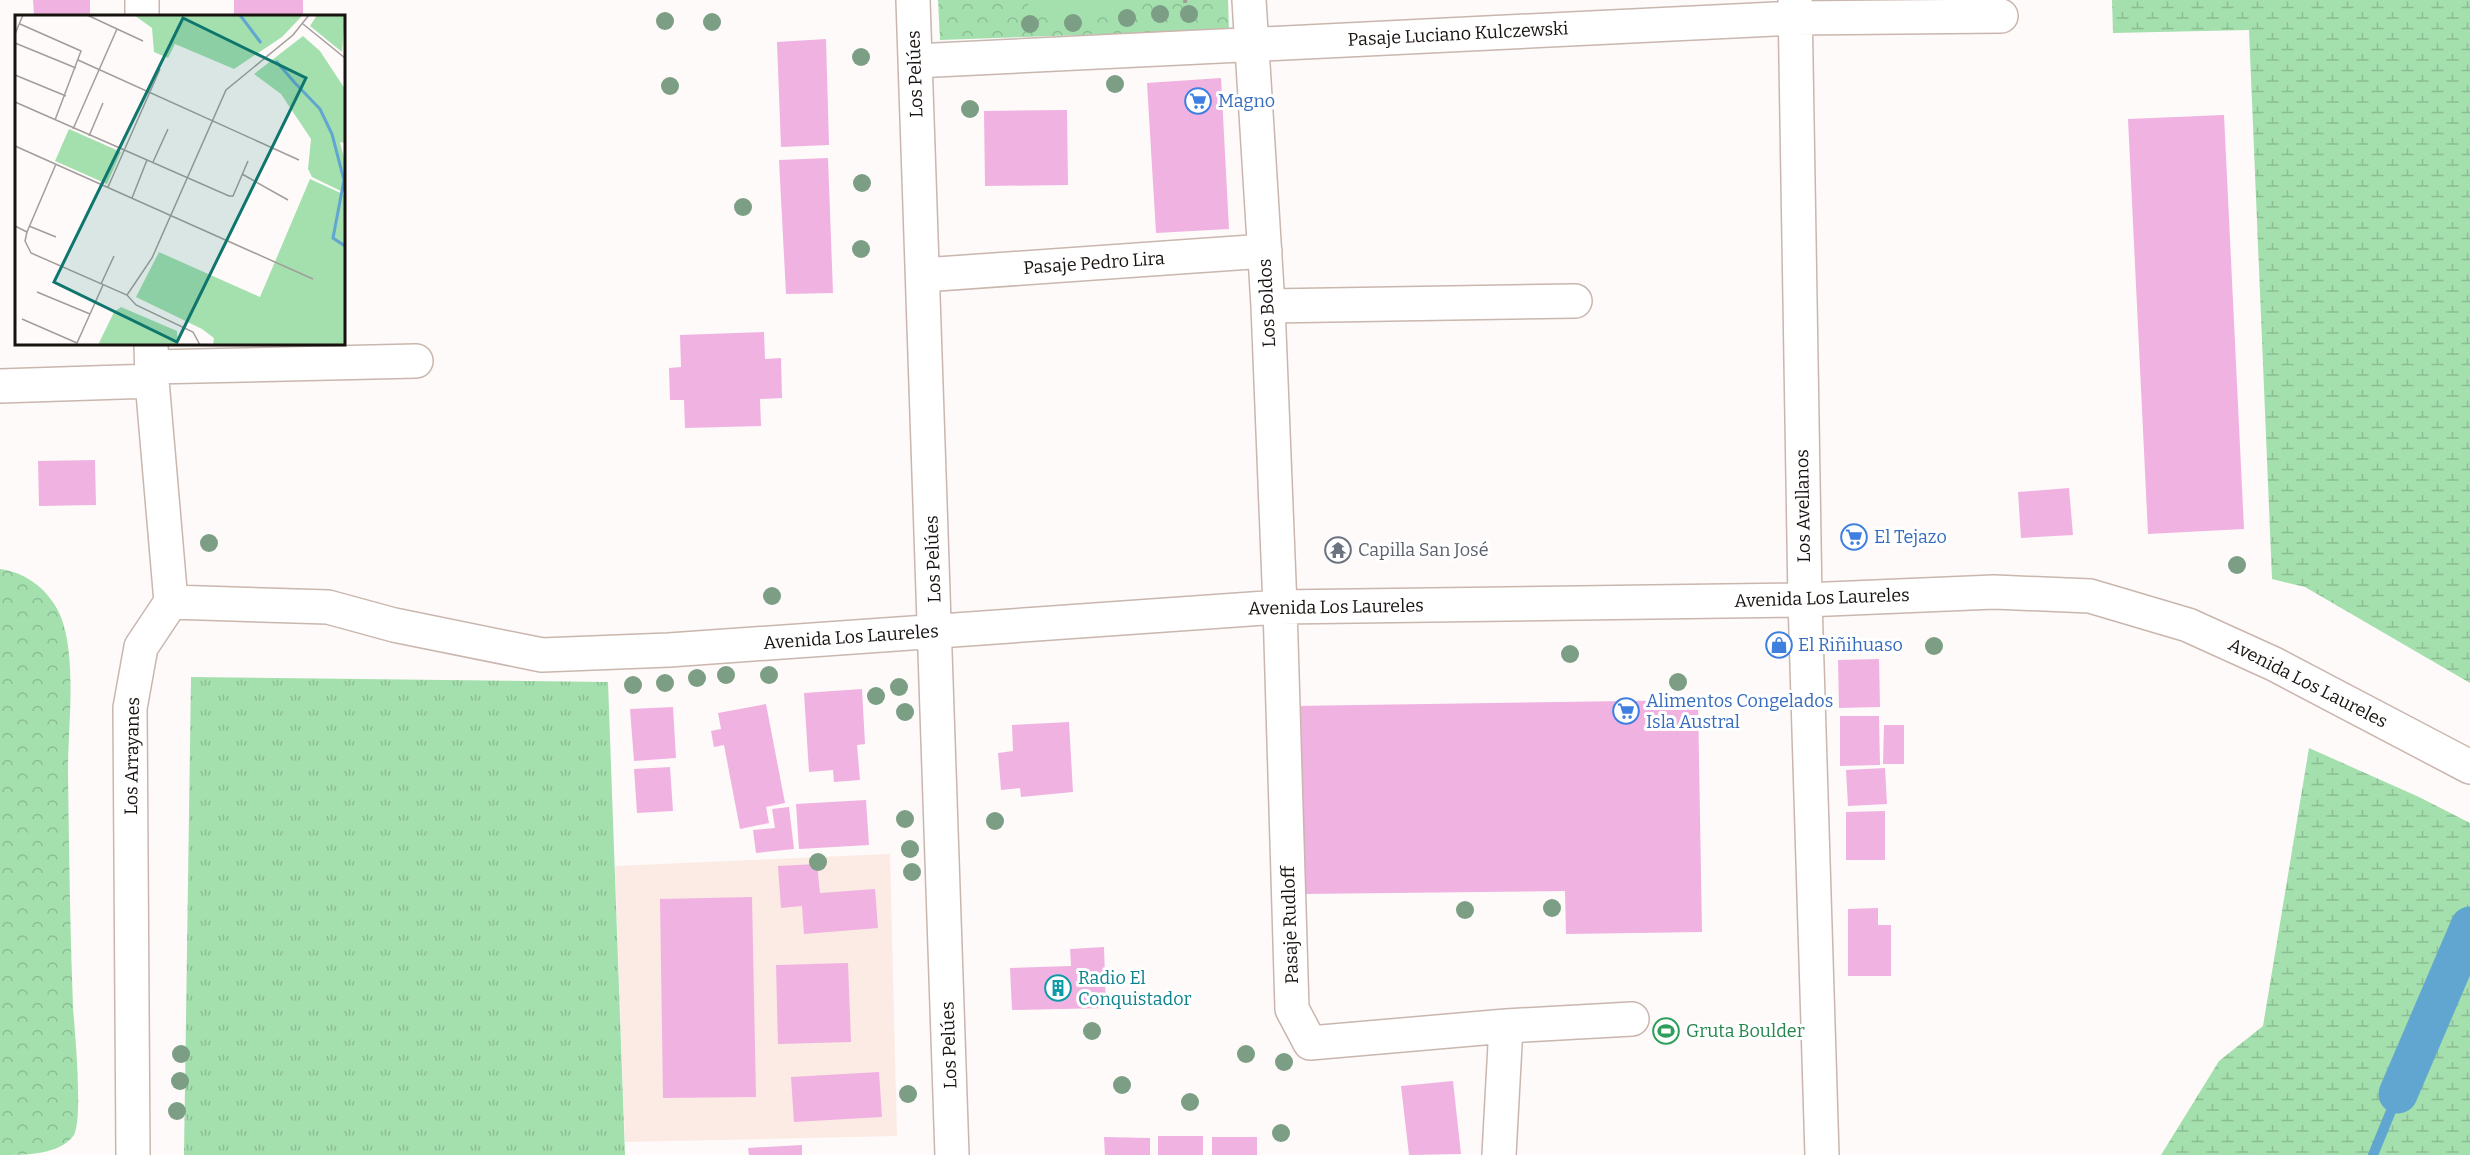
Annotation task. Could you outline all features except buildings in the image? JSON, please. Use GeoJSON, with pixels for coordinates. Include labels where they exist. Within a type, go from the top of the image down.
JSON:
{"type":"FeatureCollection","features":[{"type":"Feature","properties":{"kind":"street","name":"Los Pelúes"},"geometry":{"type":"LineString","coordinates":[[913,0],[952,1155]]}},
{"type":"Feature","properties":{"kind":"street","name":"Los Boldos"},"geometry":{"type":"LineString","coordinates":[[1249,0],[1268,306],[1280,607]]}},
{"type":"Feature","properties":{"kind":"street","name":"Pasaje Luciano Kulczewski"},"geometry":{"type":"LineString","coordinates":[[915,61],[1251,44],[1795,9],[2001,16]]}},
{"type":"Feature","properties":{"kind":"street","name":"Los Avellanos"},"geometry":{"type":"LineString","coordinates":[[1795,9],[1805,600],[1822,1155]]}},
{"type":"Feature","properties":{"kind":"street","name":"Pasaje Pedro Lira"},"geometry":{"type":"LineString","coordinates":[[923,275],[1265,250]]}},
{"type":"Feature","properties":{"kind":"street"},"geometry":{"type":"LineString","coordinates":[[1268,306],[1575,301]]}},
{"type":"Feature","properties":{"kind":"street"},"geometry":{"type":"LineString","coordinates":[[0,386],[152,364],[416,361]]}},
{"type":"Feature","properties":{"kind":"street"},"geometry":{"type":"LineString","coordinates":[[152,364],[171,602]]}},
{"type":"Feature","properties":{"kind":"street","name":"Avenida Los Laureles"},"geometry":{"type":"LineString","coordinates":[[171,602],[328,607],[394,625],[542,655],[669,650],[1280,607],[1805,600],[1994,592],[2090,596],[2188,625],[2274,664],[2470,767]]}},
{"type":"Feature","properties":{"kind":"street","name":"Los Arrayanes"},"geometry":{"type":"LineString","coordinates":[[133,1155],[130,708],[141,647],[171,602]]}},
{"type":"Feature","properties":{"kind":"street","name":"Pasaje Rudloff"},"geometry":{"type":"LineString","coordinates":[[1280,607],[1292,1009],[1310,1043],[1632,1018]]}},
{"type":"Feature","properties":{"kind":"street"},"geometry":{"type":"LineString","coordinates":[[1499,1155],[1506,1026]]}},
{"type":"Feature","properties":{"kind":"shaded area"},"geometry":{"type":"Polygon","coordinates":[[[890,854],[897,1136],[625,1142],[615,866],[890,854]]]}},
{"type":"Feature","properties":{"kind":"green space"},"geometry":{"type":"Polygon","coordinates":[[[938,0],[1228,0],[1229,30],[940,40],[938,0]]]}},
{"type":"Feature","properties":{"kind":"green space"},"geometry":{"type":"Polygon","coordinates":[[[1028,0],[1142,0],[1142,11],[1029,16],[1028,0]]]}},
{"type":"Feature","properties":{"kind":"green space"},"geometry":{"type":"Polygon","coordinates":[[[2112,0],[2470,0],[2470,683],[2305,587],[2272,579],[2249,30],[2113,33],[2112,0]]]}},
{"type":"Feature","properties":{"kind":"green space"},"geometry":{"type":"Polygon","coordinates":[[[0,569],[29,579],[51,599],[61,617],[66,634],[70,672],[68,771],[70,920],[77,1054],[77,1126],[74,1135],[60,1147],[21,1155],[0,1155],[0,569]]]}},
{"type":"Feature","properties":{"kind":"green space"},"geometry":{"type":"Polygon","coordinates":[[[191,677],[608,682],[625,1155],[184,1155],[191,677]]]}},
{"type":"Feature","properties":{"kind":"green space"},"geometry":{"type":"Polygon","coordinates":[[[2309,748],[2419,797],[2470,823],[2470,1155],[2161,1155],[2219,1061],[2263,1026],[2309,748]]]}},
{"type":"Feature","properties":{"kind":"waterway"},"geometry":{"type":"LineString","coordinates":[[2398,1094],[2470,926]]}},
{"type":"Feature","properties":{"kind":"waterway"},"geometry":{"type":"LineString","coordinates":[[2373,1155],[2398,1094]]}},
{"type":"Feature","properties":{"kind":"place","name":"Magno"},"geometry":{"type":"Point","coordinates":[1198,101]}},
{"type":"Feature","properties":{"kind":"place","name":"El Tejazo"},"geometry":{"type":"Point","coordinates":[1854,537]}},
{"type":"Feature","properties":{"kind":"place","name":"Capilla San José"},"geometry":{"type":"Point","coordinates":[1338,550]}},
{"type":"Feature","properties":{"kind":"place","name":"El Riñihuaso"},"geometry":{"type":"Point","coordinates":[1779,645]}},
{"type":"Feature","properties":{"kind":"place","name":"Alimentos Congelados Isla Austral"},"geometry":{"type":"Point","coordinates":[1626,711]}},
{"type":"Feature","properties":{"kind":"place","name":"Radio El Conquistador"},"geometry":{"type":"Point","coordinates":[1058,988]}},
{"type":"Feature","properties":{"kind":"place","name":"Gruta Boulder"},"geometry":{"type":"Point","coordinates":[1666,1031]}}]}
